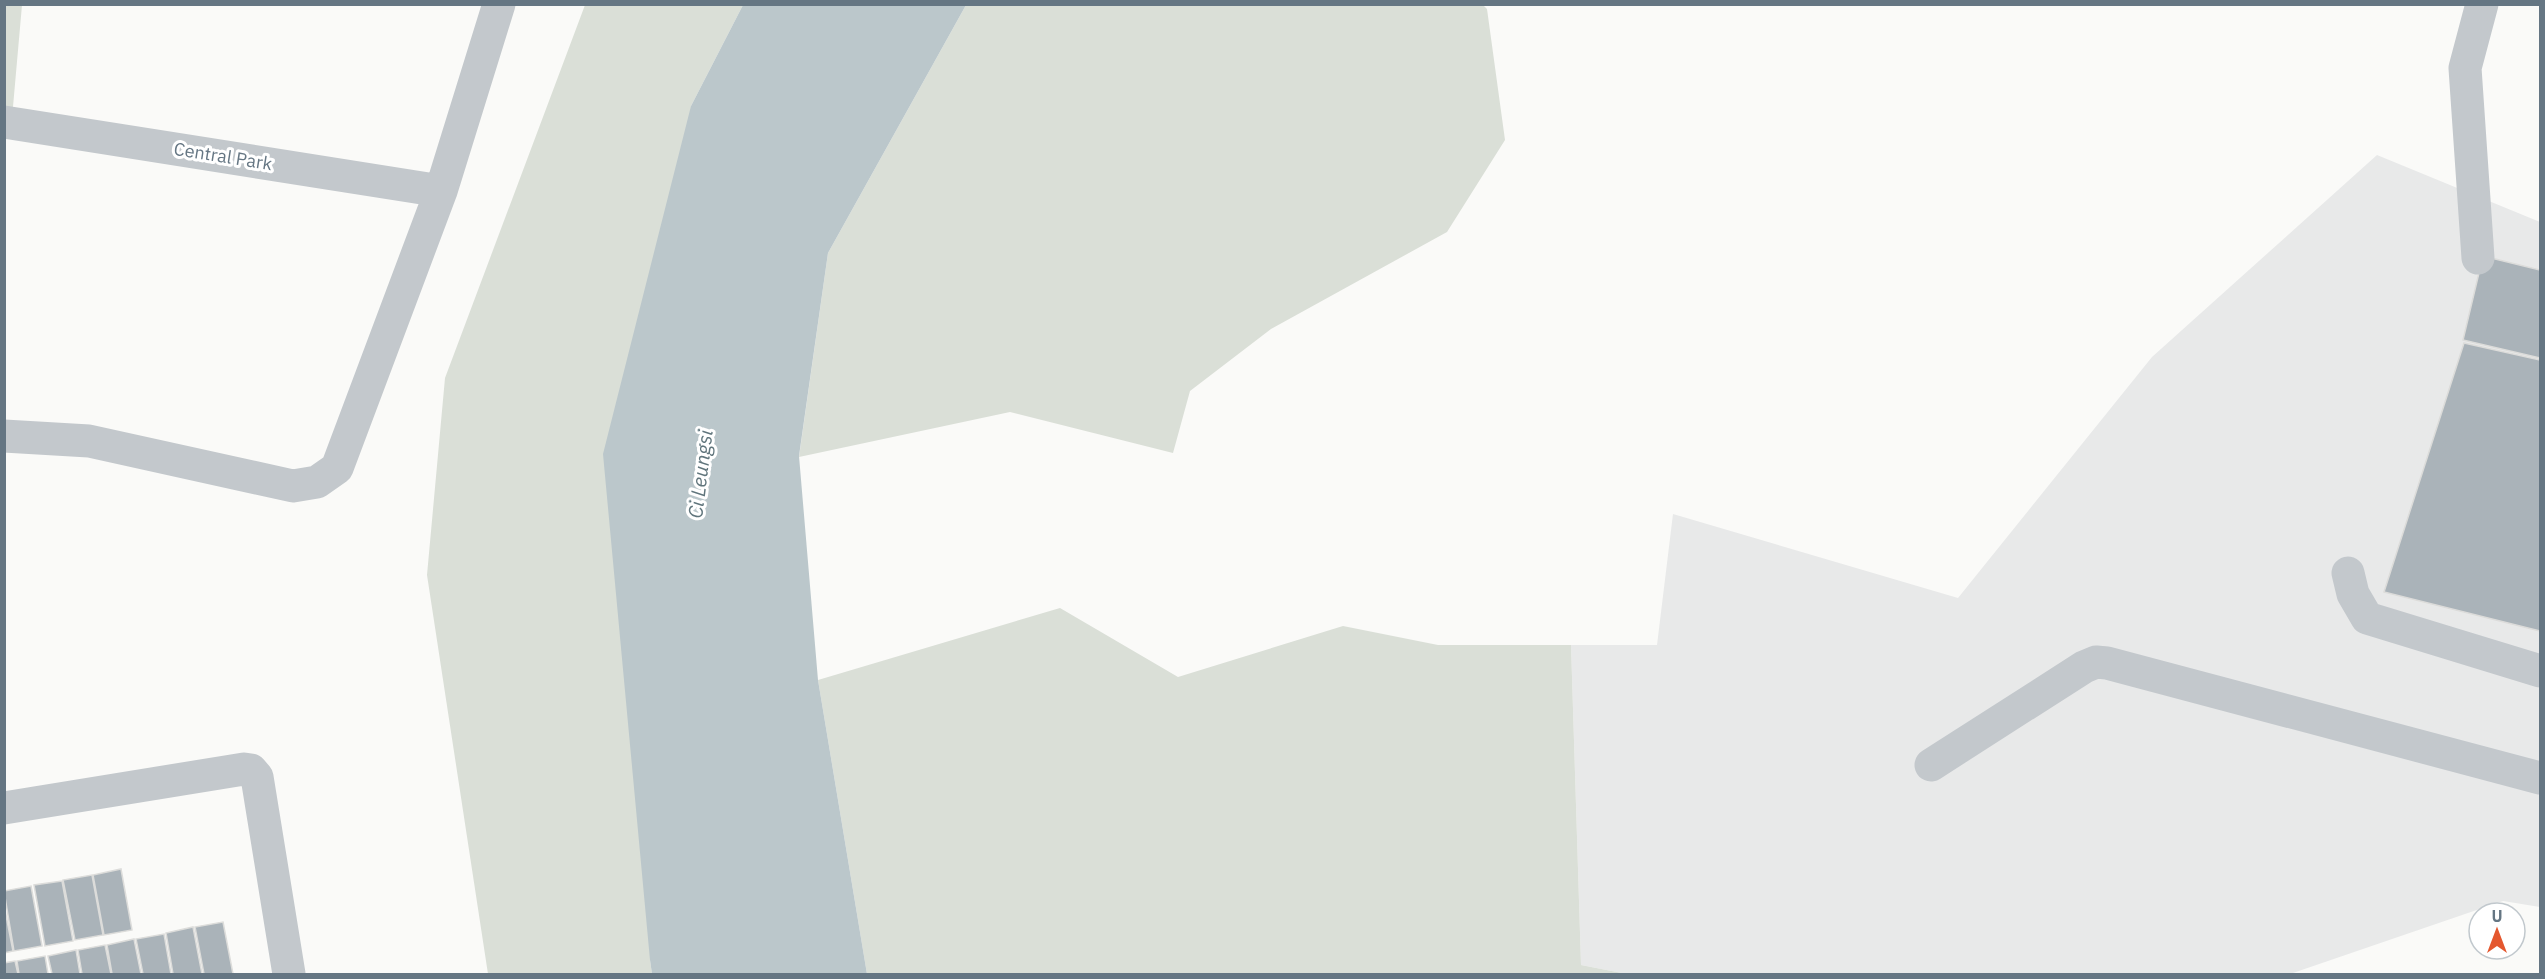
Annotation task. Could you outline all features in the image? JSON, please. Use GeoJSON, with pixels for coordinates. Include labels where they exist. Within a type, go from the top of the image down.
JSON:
{"type":"FeatureCollection","features":[{"type":"Feature","properties":{"kind":"street"},"geometry":{"type":"LineString","coordinates":[[4,435],[89,441],[293,486],[317,482],[337,468],[441,191],[499,4]]}},
{"type":"Feature","properties":{"kind":"street"},"geometry":{"type":"LineString","coordinates":[[2478,258],[2464,68],[2482,4]]}},
{"type":"Feature","properties":{"kind":"street","name":"Central Park"},"geometry":{"type":"LineString","coordinates":[[4,122],[441,191]]}},
{"type":"Feature","properties":{"kind":"street"},"geometry":{"type":"LineString","coordinates":[[2348,573],[2352,594],[2367,618],[2541,671]]}},
{"type":"Feature","properties":{"kind":"street"},"geometry":{"type":"LineString","coordinates":[[1931,765],[2084,667],[2096,662],[2107,663],[2541,778]]}},
{"type":"Feature","properties":{"kind":"street"},"geometry":{"type":"LineString","coordinates":[[4,808],[244,769],[251,770],[257,777],[289,975]]}},
{"type":"Feature","properties":{"kind":"shaded area"},"geometry":{"type":"Polygon","coordinates":[[[1482,4],[1487,9],[1505,140],[1447,232],[1271,329],[1190,391],[1173,453],[1010,412],[799,457],[828,253],[966,5],[1482,4]]]}},
{"type":"Feature","properties":{"kind":"shaded area"},"geometry":{"type":"Polygon","coordinates":[[[5,5],[22,5],[12,118],[5,116],[5,5]]]}},
{"type":"Feature","properties":{"kind":"shaded area"},"geometry":{"type":"Polygon","coordinates":[[[585,5],[743,5],[691,106],[650,960],[652,974],[488,974],[427,575],[445,378],[585,5]]]}},
{"type":"Feature","properties":{"kind":"shaded area"},"geometry":{"type":"Polygon","coordinates":[[[2377,155],[2540,222],[2540,907],[2527,905],[2527,901],[2467,901],[2467,913],[2290,974],[1627,974],[1581,965],[1571,645],[1657,645],[1673,514],[1958,598],[2152,357],[2377,155]]]}},
{"type":"Feature","properties":{"kind":"shaded area"},"geometry":{"type":"Polygon","coordinates":[[[1060,608],[1178,677],[1343,626],[1438,645],[1571,645],[1581,965],[1627,974],[867,974],[818,680],[1060,608]]]}},
{"type":"Feature","properties":{"kind":"water","name":"Ci Leungsi"},"geometry":{"type":"Polygon","coordinates":[[[743,5],[966,5],[828,253],[799,456],[818,680],[867,974],[652,974],[650,960],[603,454],[691,106],[743,5]]]}},
{"type":"Feature","properties":{"kind":"building"},"geometry":{"type":"Polygon","coordinates":[[[2483,256],[2540,270],[2540,358],[2463,340],[2483,256]]]}},
{"type":"Feature","properties":{"kind":"building"},"geometry":{"type":"Polygon","coordinates":[[[2464,343],[2540,360],[2540,631],[2384,592],[2464,343]]]}},
{"type":"Feature","properties":{"kind":"building"},"geometry":{"type":"Polygon","coordinates":[[[121,869],[132,930],[104,935],[93,875],[121,869]]]}},
{"type":"Feature","properties":{"kind":"building"},"geometry":{"type":"Polygon","coordinates":[[[92,875],[103,935],[75,940],[63,880],[92,875]]]}},
{"type":"Feature","properties":{"kind":"building"},"geometry":{"type":"Polygon","coordinates":[[[62,881],[73,941],[45,946],[34,885],[62,881]]]}},
{"type":"Feature","properties":{"kind":"building"},"geometry":{"type":"Polygon","coordinates":[[[31,886],[42,946],[14,951],[4,891],[31,886]]]}},
{"type":"Feature","properties":{"kind":"building"},"geometry":{"type":"Polygon","coordinates":[[[4,905],[13,951],[4,953],[4,905]]]}},
{"type":"Feature","properties":{"kind":"building"},"geometry":{"type":"Polygon","coordinates":[[[223,922],[233,974],[204,974],[195,927],[223,922]]]}},
{"type":"Feature","properties":{"kind":"building"},"geometry":{"type":"Polygon","coordinates":[[[193,927],[202,974],[173,974],[166,933],[193,927]]]}},
{"type":"Feature","properties":{"kind":"building"},"geometry":{"type":"Polygon","coordinates":[[[164,934],[171,974],[143,974],[136,939],[164,934]]]}},
{"type":"Feature","properties":{"kind":"building"},"geometry":{"type":"Polygon","coordinates":[[[134,939],[141,974],[112,974],[107,945],[134,939]]]}},
{"type":"Feature","properties":{"kind":"building"},"geometry":{"type":"Polygon","coordinates":[[[105,945],[111,974],[82,974],[78,950],[105,945]]]}},
{"type":"Feature","properties":{"kind":"building"},"geometry":{"type":"Polygon","coordinates":[[[76,950],[80,974],[52,974],[48,956],[76,950]]]}},
{"type":"Feature","properties":{"kind":"building"},"geometry":{"type":"Polygon","coordinates":[[[45,956],[48,974],[19,974],[17,961],[45,956]]]}},
{"type":"Feature","properties":{"kind":"building"},"geometry":{"type":"Polygon","coordinates":[[[15,961],[18,974],[4,974],[4,963],[15,961]]]}}]}
